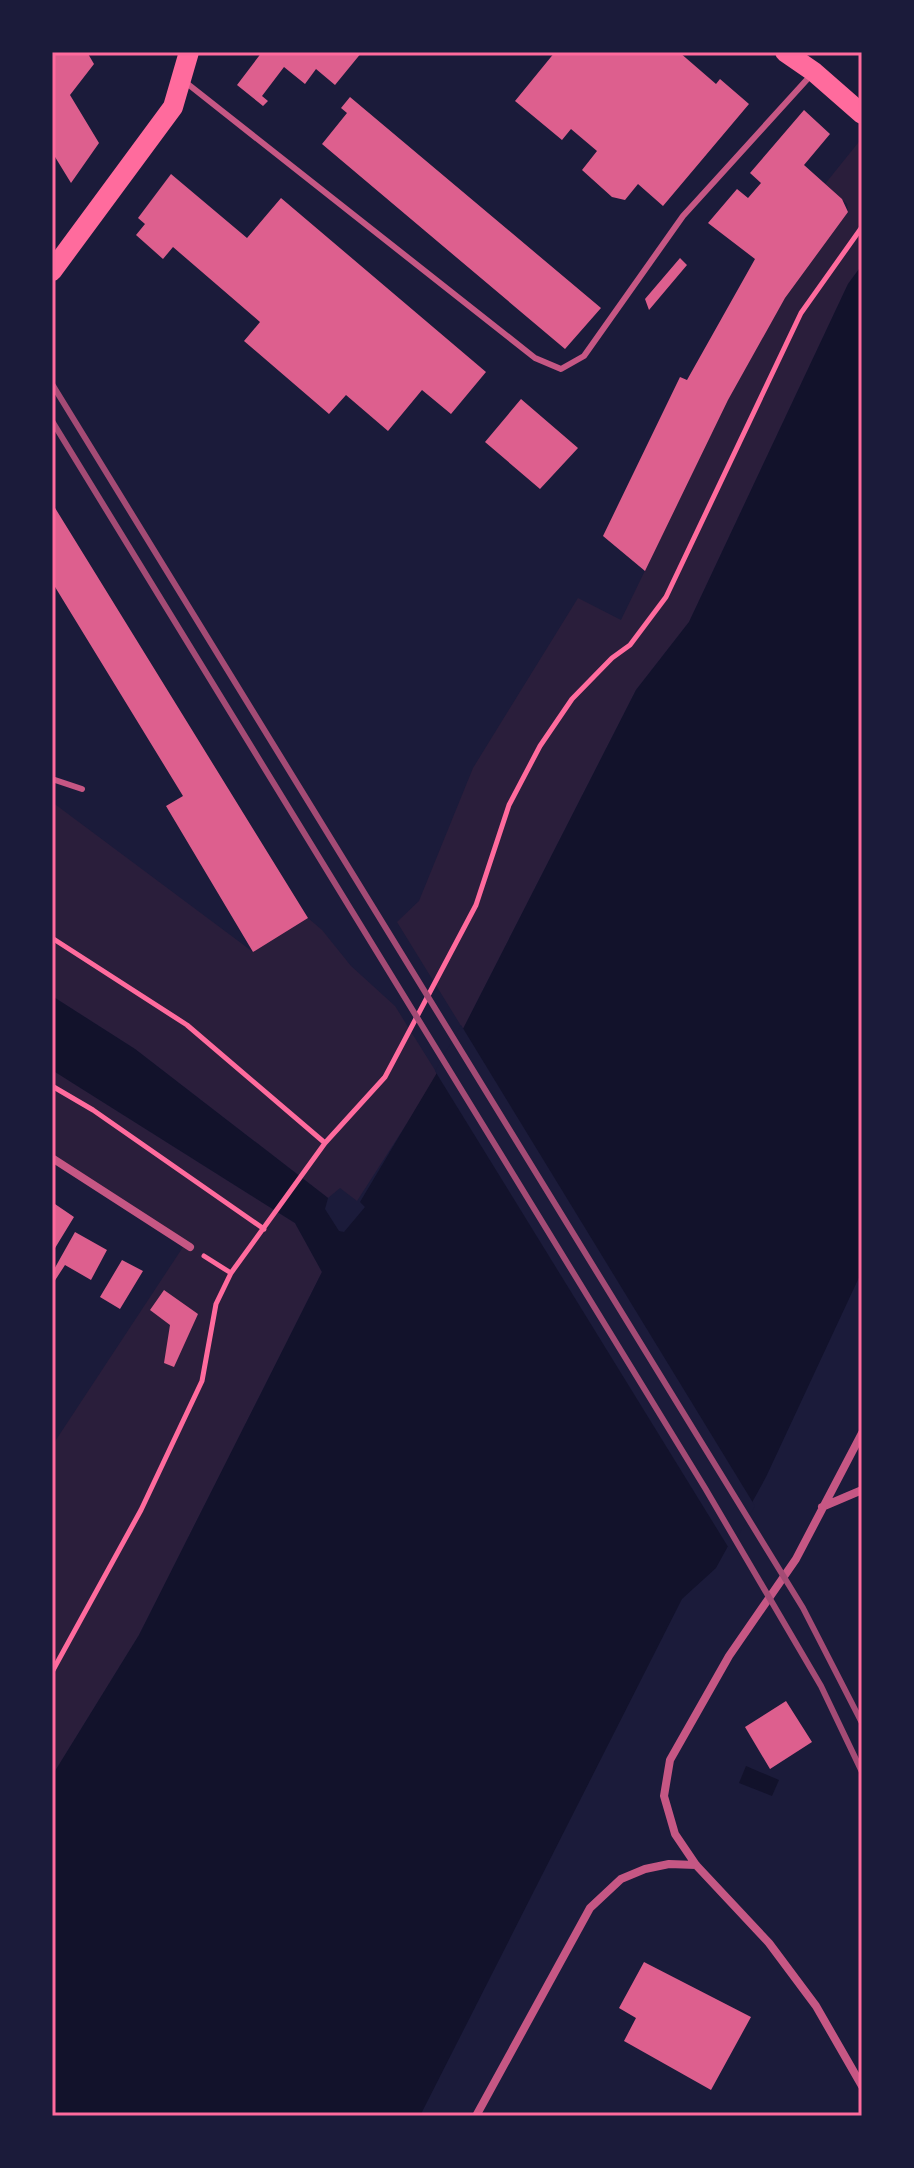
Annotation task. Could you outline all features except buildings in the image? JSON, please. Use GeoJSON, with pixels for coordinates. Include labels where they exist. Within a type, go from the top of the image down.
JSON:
{"type":"FeatureCollection","features":[{"type":"Feature","properties":{"kind":"main road"},"geometry":{"type":"LineString","coordinates":[[177,52],[182,79]]}},
{"type":"Feature","properties":{"kind":"main road"},"geometry":{"type":"LineString","coordinates":[[52,271],[173,107],[189,52]]}},
{"type":"Feature","properties":{"kind":"main road"},"geometry":{"type":"LineString","coordinates":[[785,52],[814,72],[859,111]]}},
{"type":"Feature","properties":{"kind":"street"},"geometry":{"type":"LineString","coordinates":[[52,1158],[190,1247]]}},
{"type":"Feature","properties":{"kind":"street"},"geometry":{"type":"LineString","coordinates":[[862,1433],[796,1559],[729,1656],[670,1760],[664,1796],[675,1834],[696,1865],[769,1943],[816,2006],[862,2086]]}},
{"type":"Feature","properties":{"kind":"street"},"geometry":{"type":"LineString","coordinates":[[821,1507],[862,1490]]}},
{"type":"Feature","properties":{"kind":"street"},"geometry":{"type":"LineString","coordinates":[[476,2116],[590,1908],[621,1879],[645,1869],[669,1864],[696,1865]]}},
{"type":"Feature","properties":{"kind":"lane"},"geometry":{"type":"LineString","coordinates":[[182,79],[535,358],[561,369],[584,356],[683,216],[814,72]]}},
{"type":"Feature","properties":{"kind":"lane"},"geometry":{"type":"LineString","coordinates":[[52,779],[82,789]]}},
{"type":"Feature","properties":{"kind":"path"},"geometry":{"type":"LineString","coordinates":[[52,1672],[141,1510],[202,1381],[216,1304],[231,1273],[325,1143],[385,1077],[476,905],[509,805],[540,746],[572,699],[612,658],[630,645],[666,597],[801,313],[862,227]]}},
{"type":"Feature","properties":{"kind":"path"},"geometry":{"type":"LineString","coordinates":[[52,938],[187,1025],[325,1143]]}},
{"type":"Feature","properties":{"kind":"path"},"geometry":{"type":"LineString","coordinates":[[52,1086],[93,1110],[264,1229]]}},
{"type":"Feature","properties":{"kind":"path"},"geometry":{"type":"LineString","coordinates":[[190,1247],[231,1273]]}},
{"type":"Feature","properties":{"kind":"shaded area"},"geometry":{"type":"Polygon","coordinates":[[[862,138],[862,265],[848,284],[689,622],[636,690],[463,1029],[397,922],[419,901],[473,768],[578,598],[621,620],[728,400],[785,298],[848,212],[847,204],[825,184],[862,138]]]}},
{"type":"Feature","properties":{"kind":"shaded area"},"geometry":{"type":"Polygon","coordinates":[[[862,265],[862,1271],[766,1477],[716,1568],[682,1599],[420,2116],[52,2116],[52,1776],[139,1635],[322,1272],[295,1223],[52,1070],[52,996],[135,1049],[328,1198],[325,1209],[339,1231],[344,1232],[365,1207],[360,1202],[463,1029],[636,690],[689,622],[848,284],[862,265]]]}},
{"type":"Feature","properties":{"kind":"shaded area"},"geometry":{"type":"Polygon","coordinates":[[[52,802],[253,952],[308,918],[322,930],[351,966],[395,1006],[438,1075],[357,1201],[340,1188],[328,1198],[135,1049],[52,996],[52,802]]]}},
{"type":"Feature","properties":{"kind":"shaded area"},"geometry":{"type":"Polygon","coordinates":[[[52,1070],[295,1223],[322,1272],[139,1635],[52,1776],[52,1446],[185,1244],[52,1158],[52,1070]]]}},
{"type":"Feature","properties":{"kind":"shaded area"},"geometry":{"type":"Polygon","coordinates":[[[746,1766],[779,1780],[772,1796],[739,1783],[746,1766]]]}},
{"type":"Feature","properties":{"kind":"pier"},"geometry":{"type":"Polygon","coordinates":[[[461,1025],[755,1506],[730,1550],[435,1071],[461,1025]]]}},
{"type":"Feature","properties":{"kind":"railway"},"geometry":{"type":"LineString","coordinates":[[52,384],[803,1608],[862,1723]]}},
{"type":"Feature","properties":{"kind":"railway"},"geometry":{"type":"LineString","coordinates":[[52,421],[705,1488],[821,1686],[862,1772]]}}]}
